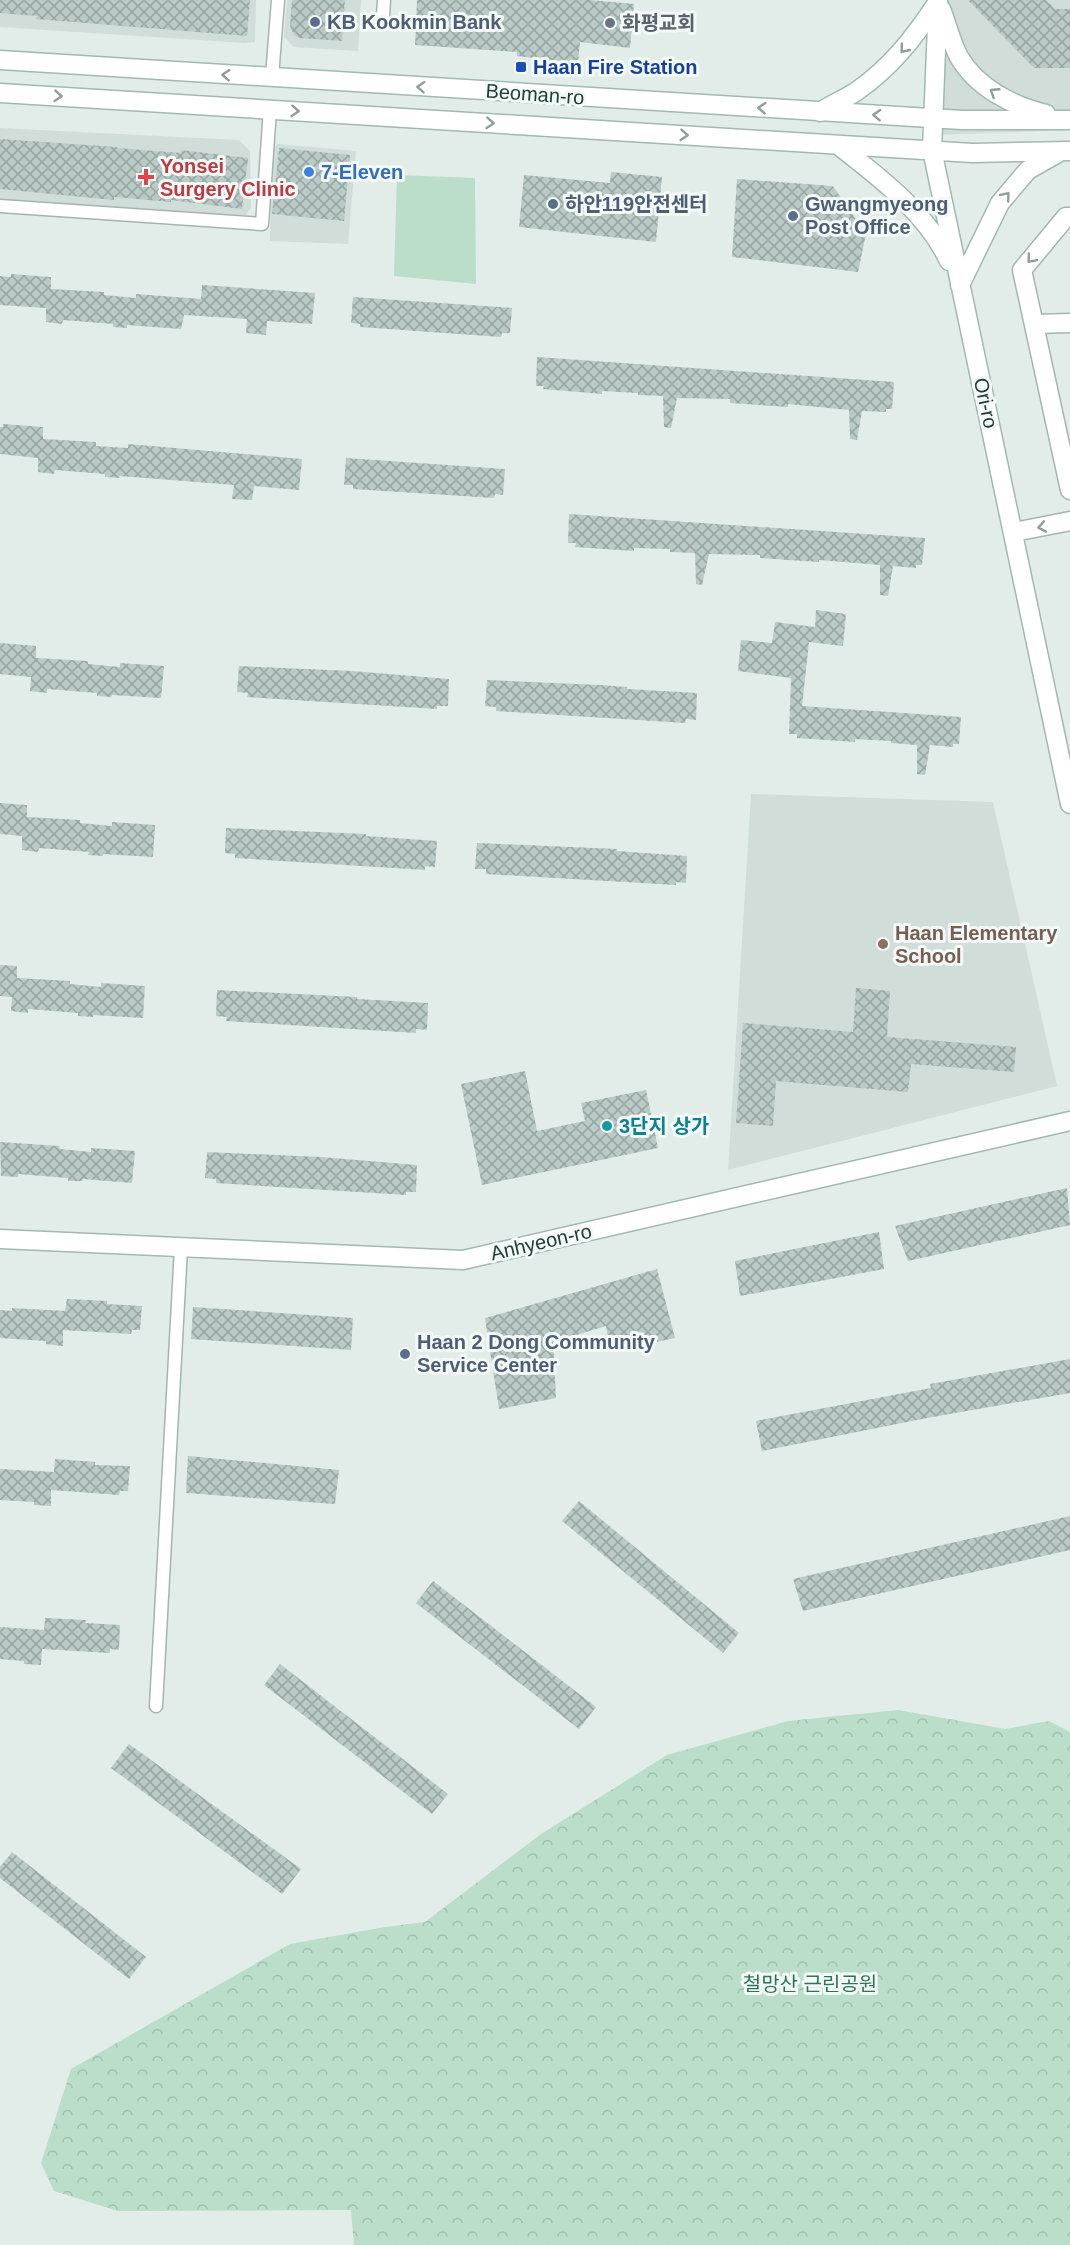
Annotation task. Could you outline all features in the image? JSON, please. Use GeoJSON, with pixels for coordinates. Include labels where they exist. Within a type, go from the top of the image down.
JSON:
{"type":"FeatureCollection","features":[{"type":"Feature","properties":{"kind":"main road"},"geometry":{"type":"LineString","coordinates":[[820,112],[854,93],[902,54],[938,1]]}},
{"type":"Feature","properties":{"kind":"main road"},"geometry":{"type":"LineString","coordinates":[[938,1],[959,57],[982,84],[1004,99],[1030,110],[1069,120]]}},
{"type":"Feature","properties":{"kind":"main road","name":"Ori-ro"},"geometry":{"type":"LineString","coordinates":[[938,1],[932,150],[1070,804]]}},
{"type":"Feature","properties":{"kind":"main road","name":"Beoman-ro"},"geometry":{"type":"LineString","coordinates":[[0,60],[962,120],[1069,120]]}},
{"type":"Feature","properties":{"kind":"main road","name":"Beoman-ro"},"geometry":{"type":"LineString","coordinates":[[0,93],[972,153],[1065,151]]}},
{"type":"Feature","properties":{"kind":"main road"},"geometry":{"type":"LineString","coordinates":[[838,145],[876,174],[911,208],[941,244],[960,285]]}},
{"type":"Feature","properties":{"kind":"main road"},"geometry":{"type":"LineString","coordinates":[[960,285],[1000,203],[1028,170],[1065,151]]}},
{"type":"Feature","properties":{"kind":"main road"},"geometry":{"type":"LineString","coordinates":[[1070,217],[1066,217],[1022,270],[1034,324],[1063,424],[1070,489]]}},
{"type":"Feature","properties":{"kind":"main road"},"geometry":{"type":"LineString","coordinates":[[1034,324],[1070,323]]}},
{"type":"Feature","properties":{"kind":"main road"},"geometry":{"type":"LineString","coordinates":[[1014,532],[1070,521]]}},
{"type":"Feature","properties":{"kind":"main road","name":"Anhyeon-ro"},"geometry":{"type":"LineString","coordinates":[[0,1239],[463,1260],[1070,1121]]}},
{"type":"Feature","properties":{"kind":"lane"},"geometry":{"type":"LineString","coordinates":[[272,78],[278,0]]}},
{"type":"Feature","properties":{"kind":"lane"},"geometry":{"type":"LineString","coordinates":[[383,17],[384,0]]}},
{"type":"Feature","properties":{"kind":"lane"},"geometry":{"type":"LineString","coordinates":[[0,206],[262,224],[270,110]]}},
{"type":"Feature","properties":{"kind":"lane"},"geometry":{"type":"LineString","coordinates":[[156,1706],[181,1248]]}},
{"type":"Feature","properties":{"kind":"shaded area"},"geometry":{"type":"Polygon","coordinates":[[[0,0],[256,0],[255,42],[0,27],[0,0]]]}},
{"type":"Feature","properties":{"kind":"shaded area"},"geometry":{"type":"Polygon","coordinates":[[[287,0],[361,0],[358,51],[294,47],[284,37],[287,0]]]}},
{"type":"Feature","properties":{"kind":"shaded area"},"geometry":{"type":"Polygon","coordinates":[[[938,0],[1070,0],[1070,130],[932,135],[938,0]]]}},
{"type":"Feature","properties":{"kind":"shaded area"},"geometry":{"type":"Polygon","coordinates":[[[0,128],[239,140],[250,151],[251,208],[244,217],[0,200],[0,128]]]}},
{"type":"Feature","properties":{"kind":"shaded area"},"geometry":{"type":"Polygon","coordinates":[[[278,144],[356,151],[348,244],[270,241],[272,150],[278,144]]]}},
{"type":"Feature","properties":{"kind":"shaded area","name":"Haan Elementary School"},"geometry":{"type":"Polygon","coordinates":[[[751,794],[993,802],[1057,1086],[728,1170],[751,794]]]}},
{"type":"Feature","properties":{"kind":"green space"},"geometry":{"type":"Polygon","coordinates":[[[397,175],[475,178],[476,284],[394,276],[397,175]]]}},
{"type":"Feature","properties":{"kind":"green space","name":"철망산 근린공원"},"geometry":{"type":"Polygon","coordinates":[[[898,1710],[1005,1729],[1049,1721],[1070,1732],[1070,2245],[354,2245],[351,2210],[118,2211],[54,2191],[41,2163],[71,2069],[290,1944],[425,1922],[541,1834],[667,1755],[788,1721],[898,1710]]]}},
{"type":"Feature","properties":{"kind":"building"},"geometry":{"type":"Polygon","coordinates":[[[0,0],[250,0],[247,36],[36,19],[37,16],[0,13],[0,0]]]}},
{"type":"Feature","properties":{"kind":"building"},"geometry":{"type":"Polygon","coordinates":[[[292,0],[345,0],[342,41],[300,38],[294,35],[290,26],[292,0]]]}},
{"type":"Feature","properties":{"kind":"building"},"geometry":{"type":"Polygon","coordinates":[[[417,0],[590,0],[634,4],[630,48],[580,42],[578,63],[517,56],[517,52],[415,45],[417,0]]]}},
{"type":"Feature","properties":{"kind":"building"},"geometry":{"type":"Polygon","coordinates":[[[968,0],[1046,0],[1055,9],[1070,9],[1070,68],[1034,68],[968,0]]]}},
{"type":"Feature","properties":{"kind":"building"},"geometry":{"type":"Polygon","coordinates":[[[0,139],[181,153],[181,150],[248,158],[242,209],[171,200],[171,202],[114,197],[114,200],[0,189],[0,139]]]}},
{"type":"Feature","properties":{"kind":"building"},"geometry":{"type":"Polygon","coordinates":[[[279,148],[350,155],[344,221],[272,214],[279,148]]]}},
{"type":"Feature","properties":{"kind":"building"},"geometry":{"type":"Polygon","coordinates":[[[611,172],[662,177],[656,242],[519,227],[524,175],[610,183],[611,172]]]}},
{"type":"Feature","properties":{"kind":"building","name":"Gwangmyeong Post Office"},"geometry":{"type":"Polygon","coordinates":[[[737,179],[833,186],[866,234],[858,272],[732,257],[737,179]]]}},
{"type":"Feature","properties":{"kind":"building"},"geometry":{"type":"Polygon","coordinates":[[[11,274],[51,277],[51,289],[104,292],[104,295],[136,298],[136,294],[201,299],[202,285],[315,293],[312,324],[267,321],[266,335],[246,333],[247,319],[184,315],[181,329],[127,325],[127,328],[113,327],[113,324],[63,320],[62,324],[46,322],[46,308],[0,305],[0,276],[11,277],[11,274]]]}},
{"type":"Feature","properties":{"kind":"building"},"geometry":{"type":"Polygon","coordinates":[[[353,297],[512,308],[510,333],[502,333],[501,337],[360,327],[360,324],[351,323],[353,297]]]}},
{"type":"Feature","properties":{"kind":"building"},"geometry":{"type":"Polygon","coordinates":[[[537,357],[894,382],[892,409],[886,409],[886,412],[862,411],[857,440],[850,439],[849,410],[788,404],[788,407],[730,403],[730,399],[677,398],[671,428],[664,427],[663,396],[543,389],[544,386],[536,386],[537,357]]]}},
{"type":"Feature","properties":{"kind":"building"},"geometry":{"type":"Polygon","coordinates":[[[3,424],[43,427],[43,439],[96,442],[96,446],[128,448],[128,444],[302,459],[299,490],[254,486],[252,500],[232,499],[234,485],[120,476],[119,478],[105,477],[105,474],[55,470],[54,474],[38,472],[38,458],[0,454],[0,427],[3,427],[3,424]]]}},
{"type":"Feature","properties":{"kind":"building"},"geometry":{"type":"Polygon","coordinates":[[[346,458],[505,469],[503,495],[495,494],[494,498],[353,489],[353,485],[344,485],[346,458]]]}},
{"type":"Feature","properties":{"kind":"building"},"geometry":{"type":"Polygon","coordinates":[[[569,514],[925,538],[922,565],[916,565],[916,568],[893,566],[888,596],[880,595],[880,565],[760,558],[760,555],[709,554],[702,585],[696,584],[695,553],[670,552],[670,549],[634,548],[634,551],[575,547],[576,543],[568,543],[569,514]]]}},
{"type":"Feature","properties":{"kind":"building"},"geometry":{"type":"Polygon","coordinates":[[[816,610],[846,614],[843,646],[809,642],[802,706],[961,717],[959,744],[953,744],[953,747],[930,745],[925,775],[917,774],[917,745],[891,743],[891,741],[855,739],[855,742],[797,738],[797,734],[789,734],[791,678],[738,671],[741,640],[772,643],[775,622],[815,627],[816,610]]]}},
{"type":"Feature","properties":{"kind":"building"},"geometry":{"type":"Polygon","coordinates":[[[0,643],[36,646],[36,658],[88,661],[88,664],[120,667],[120,663],[164,666],[161,698],[97,696],[97,693],[47,689],[47,693],[30,691],[31,677],[0,674],[0,643]]]}},
{"type":"Feature","properties":{"kind":"building"},"geometry":{"type":"Polygon","coordinates":[[[239,666],[352,671],[449,679],[448,706],[437,706],[437,709],[247,697],[248,693],[237,692],[239,666]]]}},
{"type":"Feature","properties":{"kind":"building"},"geometry":{"type":"Polygon","coordinates":[[[487,680],[600,685],[697,693],[696,720],[686,719],[685,723],[496,711],[496,707],[485,706],[487,680]]]}},
{"type":"Feature","properties":{"kind":"building"},"geometry":{"type":"Polygon","coordinates":[[[0,803],[27,805],[27,817],[80,820],[80,823],[112,826],[112,822],[155,825],[153,857],[88,855],[89,852],[39,848],[38,852],[22,850],[22,836],[0,834],[0,803]]]}},
{"type":"Feature","properties":{"kind":"building"},"geometry":{"type":"Polygon","coordinates":[[[226,828],[366,834],[366,836],[437,841],[435,867],[425,866],[425,870],[235,858],[235,854],[225,853],[226,828]]]}},
{"type":"Feature","properties":{"kind":"building"},"geometry":{"type":"Polygon","coordinates":[[[477,843],[617,849],[617,851],[687,856],[686,883],[676,882],[676,885],[486,874],[486,869],[475,869],[477,843]]]}},
{"type":"Feature","properties":{"kind":"building"},"geometry":{"type":"Polygon","coordinates":[[[0,965],[17,966],[17,978],[70,981],[70,984],[101,987],[101,983],[145,986],[143,1018],[78,1016],[78,1013],[28,1009],[28,1013],[11,1011],[12,997],[0,996],[0,965]]]}},
{"type":"Feature","properties":{"kind":"building"},"geometry":{"type":"Polygon","coordinates":[[[856,988],[890,991],[887,1037],[1016,1047],[1014,1072],[911,1064],[908,1092],[776,1081],[773,1126],[736,1123],[743,1023],[853,1032],[856,988]]]}},
{"type":"Feature","properties":{"kind":"building"},"geometry":{"type":"Polygon","coordinates":[[[217,990],[428,1003],[427,1030],[416,1029],[416,1033],[226,1021],[227,1017],[216,1016],[217,990]]]}},
{"type":"Feature","properties":{"kind":"building","name":"3단지 상가"},"geometry":{"type":"Polygon","coordinates":[[[525,1071],[537,1131],[585,1121],[581,1103],[646,1090],[658,1148],[482,1185],[461,1084],[525,1071]]]}},
{"type":"Feature","properties":{"kind":"building"},"geometry":{"type":"Polygon","coordinates":[[[0,1142],[59,1146],[60,1149],[91,1152],[91,1148],[135,1151],[132,1183],[83,1179],[82,1181],[68,1181],[68,1178],[18,1174],[18,1177],[1,1176],[0,1142]]]}},
{"type":"Feature","properties":{"kind":"building"},"geometry":{"type":"Polygon","coordinates":[[[207,1152],[321,1157],[417,1165],[416,1192],[406,1192],[406,1195],[216,1183],[216,1179],[205,1178],[207,1152]]]}},
{"type":"Feature","properties":{"kind":"building"},"geometry":{"type":"Polygon","coordinates":[[[1067,1188],[1070,1225],[908,1261],[895,1226],[1067,1188]]]}},
{"type":"Feature","properties":{"kind":"building"},"geometry":{"type":"Polygon","coordinates":[[[879,1232],[884,1269],[740,1296],[735,1261],[879,1232]]]}},
{"type":"Feature","properties":{"kind":"building"},"geometry":{"type":"Polygon","coordinates":[[[657,1269],[675,1338],[610,1352],[606,1326],[553,1342],[556,1398],[499,1409],[485,1318],[657,1269]]]}},
{"type":"Feature","properties":{"kind":"building"},"geometry":{"type":"Polygon","coordinates":[[[67,1299],[142,1306],[140,1330],[132,1330],[131,1334],[63,1330],[63,1346],[46,1344],[46,1341],[0,1338],[0,1310],[12,1311],[12,1308],[65,1311],[67,1299]]]}},
{"type":"Feature","properties":{"kind":"building"},"geometry":{"type":"Polygon","coordinates":[[[193,1307],[353,1318],[351,1350],[191,1339],[193,1307]]]}},
{"type":"Feature","properties":{"kind":"building"},"geometry":{"type":"Polygon","coordinates":[[[1070,1359],[1070,1393],[927,1418],[762,1451],[756,1421],[931,1388],[930,1384],[1070,1359]]]}},
{"type":"Feature","properties":{"kind":"building"},"geometry":{"type":"Polygon","coordinates":[[[188,1456],[339,1470],[335,1504],[186,1493],[188,1456]]]}},
{"type":"Feature","properties":{"kind":"building"},"geometry":{"type":"Polygon","coordinates":[[[55,1459],[95,1462],[95,1465],[130,1466],[128,1491],[120,1491],[119,1495],[51,1490],[51,1506],[34,1505],[34,1502],[0,1500],[0,1469],[54,1472],[55,1459]]]}},
{"type":"Feature","properties":{"kind":"building"},"geometry":{"type":"Polygon","coordinates":[[[579,1501],[739,1633],[723,1653],[562,1521],[579,1501]]]}},
{"type":"Feature","properties":{"kind":"building"},"geometry":{"type":"Polygon","coordinates":[[[1070,1516],[1070,1550],[803,1611],[793,1579],[1070,1516]]]}},
{"type":"Feature","properties":{"kind":"building"},"geometry":{"type":"Polygon","coordinates":[[[433,1581],[596,1707],[579,1729],[416,1603],[433,1581]]]}},
{"type":"Feature","properties":{"kind":"building"},"geometry":{"type":"Polygon","coordinates":[[[45,1618],[86,1620],[85,1623],[120,1625],[119,1650],[110,1649],[110,1653],[42,1649],[41,1665],[0,1659],[0,1627],[44,1630],[45,1618]]]}},
{"type":"Feature","properties":{"kind":"building"},"geometry":{"type":"Polygon","coordinates":[[[280,1664],[448,1794],[432,1814],[264,1685],[280,1664]]]}},
{"type":"Feature","properties":{"kind":"building"},"geometry":{"type":"Polygon","coordinates":[[[129,1744],[301,1869],[282,1894],[111,1768],[129,1744]]]}},
{"type":"Feature","properties":{"kind":"building"},"geometry":{"type":"Polygon","coordinates":[[[12,1852],[146,1957],[129,1979],[0,1878],[0,1867],[12,1852]]]}},
{"type":"Feature","properties":{"kind":"place","name":"KB Kookmin Bank"},"geometry":{"type":"Point","coordinates":[315,22]}},
{"type":"Feature","properties":{"kind":"place","name":"화평교회"},"geometry":{"type":"Point","coordinates":[610,23]}},
{"type":"Feature","properties":{"kind":"place","name":"Haan Fire Station"},"geometry":{"type":"Point","coordinates":[521,67]}},
{"type":"Feature","properties":{"kind":"place","name":"7-Eleven"},"geometry":{"type":"Point","coordinates":[309,172]}},
{"type":"Feature","properties":{"kind":"place","name":"Yonsei Surgery Clinic"},"geometry":{"type":"Point","coordinates":[146,177]}},
{"type":"Feature","properties":{"kind":"place","name":"하안119안전센터"},"geometry":{"type":"Point","coordinates":[553,204]}},
{"type":"Feature","properties":{"kind":"place","name":"Gwangmyeong Post Office"},"geometry":{"type":"Point","coordinates":[793,216]}},
{"type":"Feature","properties":{"kind":"place","name":"Haan Elementary School"},"geometry":{"type":"Point","coordinates":[883,944]}},
{"type":"Feature","properties":{"kind":"place","name":"3단지 상가"},"geometry":{"type":"Point","coordinates":[607,1126]}},
{"type":"Feature","properties":{"kind":"place","name":"Haan 2 Dong Community Service Center"},"geometry":{"type":"Point","coordinates":[405,1354]}}]}
